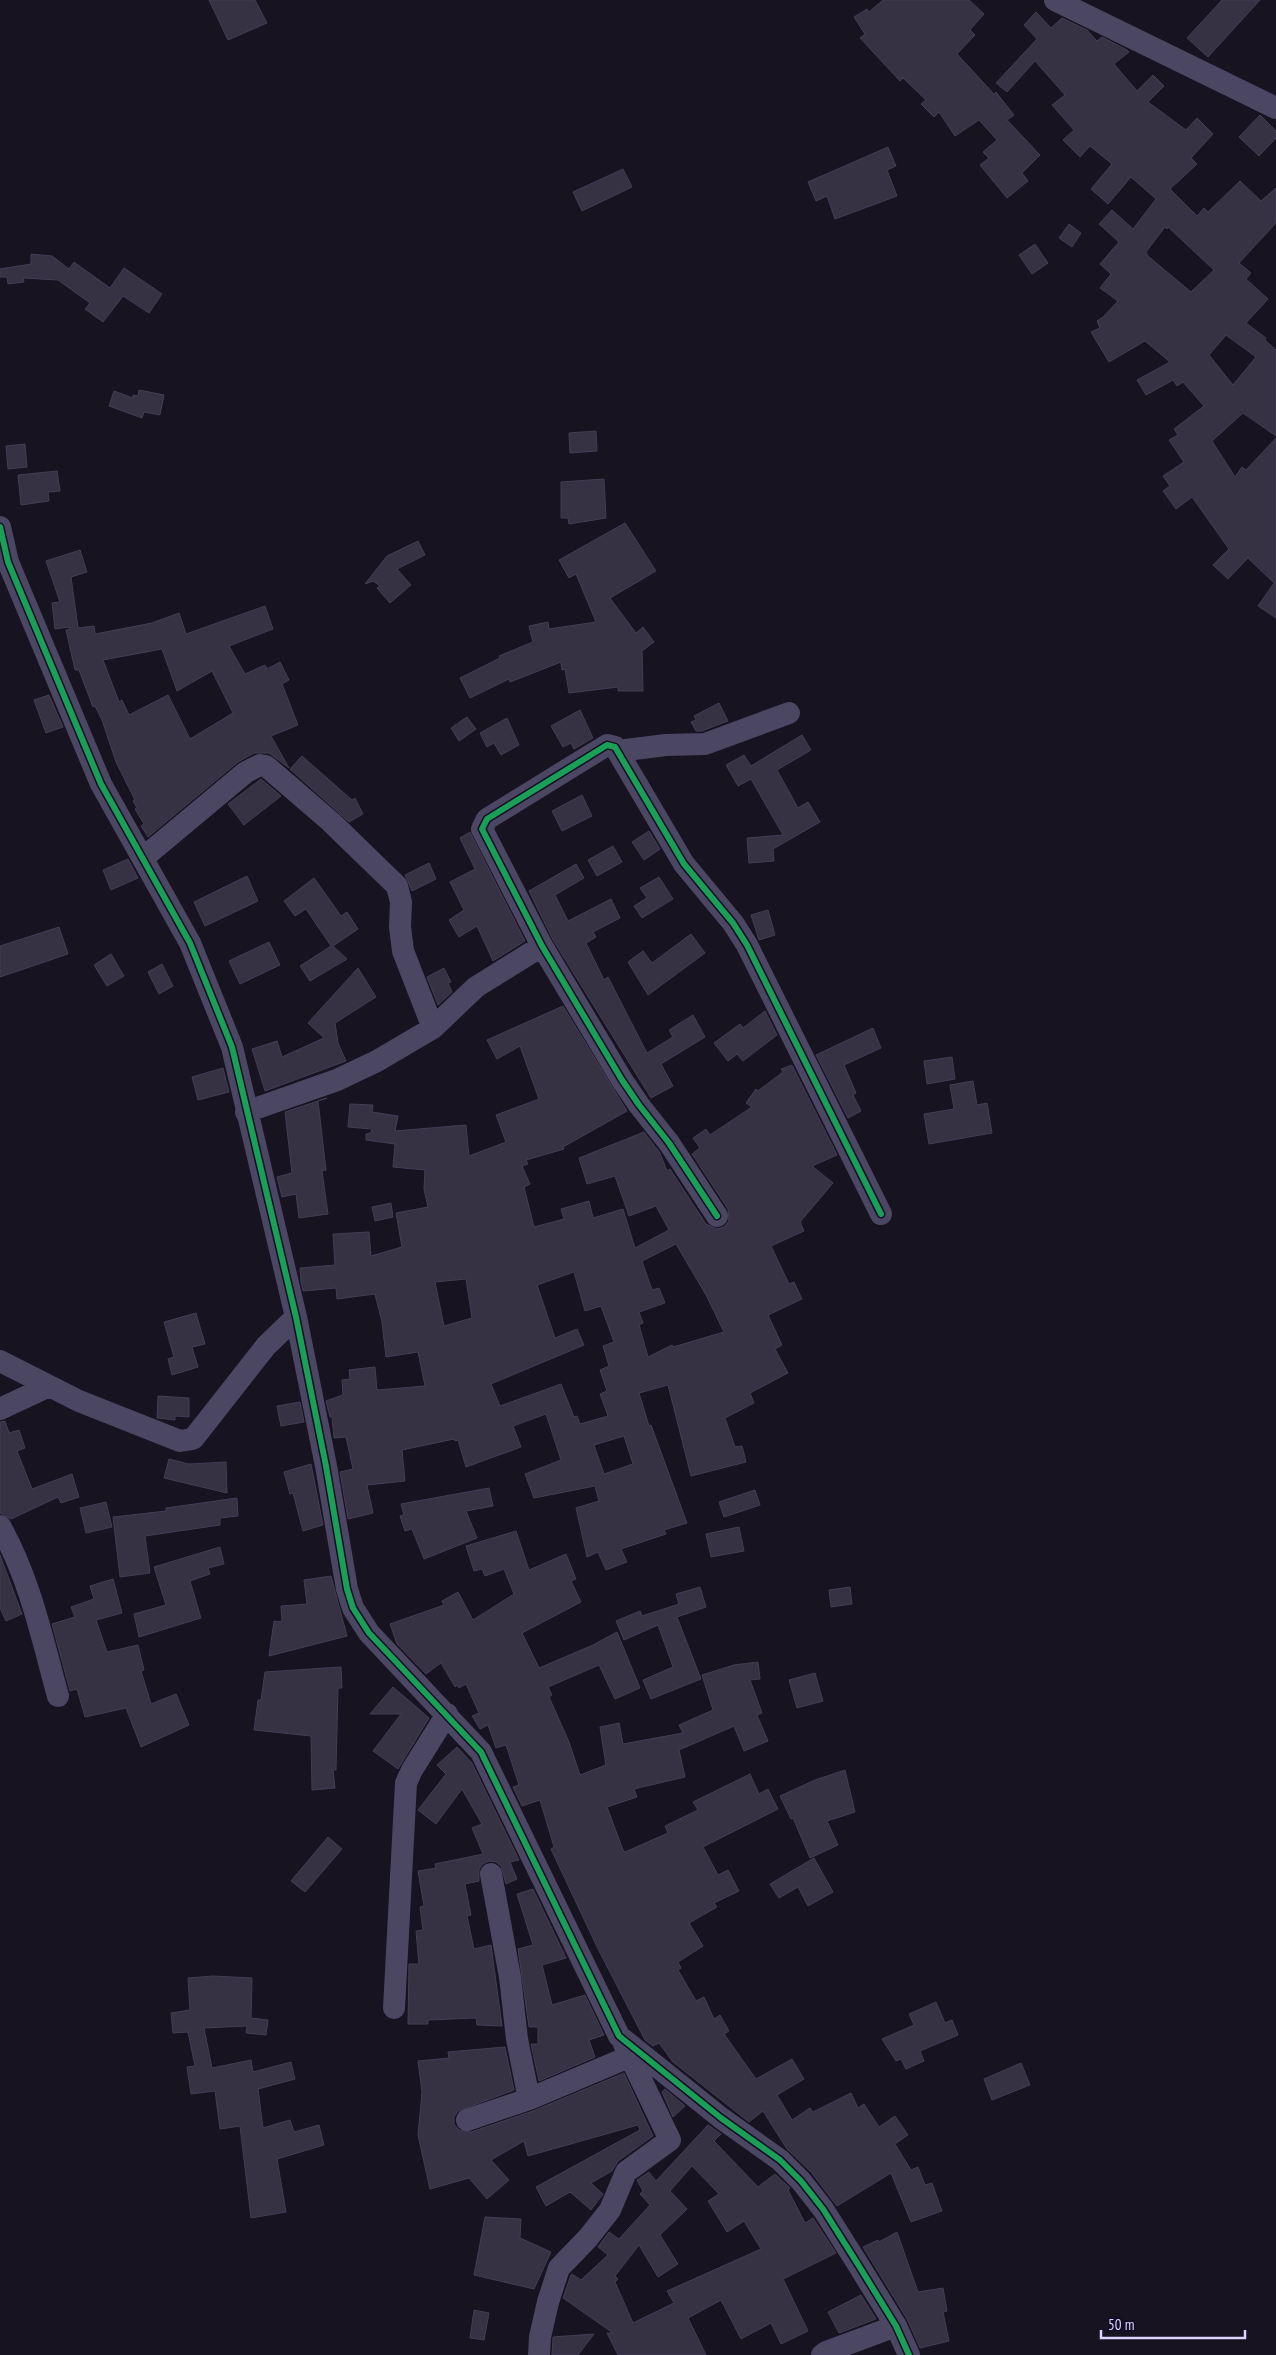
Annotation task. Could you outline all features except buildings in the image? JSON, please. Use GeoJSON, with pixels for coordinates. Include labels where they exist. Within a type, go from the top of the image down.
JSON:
{"type":"FeatureCollection","features":[{"type":"Feature","properties":{"kind":"street"},"geometry":{"type":"LineString","coordinates":[[1055,0],[1276,108]]}},
{"type":"Feature","properties":{"kind":"street"},"geometry":{"type":"LineString","coordinates":[[0,527],[4,565],[101,784],[190,943],[229,1038],[296,1317],[326,1466],[346,1589],[354,1608],[369,1633],[481,1752],[619,2036],[631,2056],[670,2140],[626,2172],[610,2210],[588,2238],[559,2268],[540,2337],[540,2355]]}},
{"type":"Feature","properties":{"kind":"street"},"geometry":{"type":"LineString","coordinates":[[618,751],[666,745],[705,744],[789,713]]}},
{"type":"Feature","properties":{"kind":"street"},"geometry":{"type":"LineString","coordinates":[[717,1216],[669,1143],[622,1080],[542,946],[483,833],[482,825],[487,818],[611,744],[618,751],[684,864],[733,923],[747,945],[881,1214]]}},
{"type":"Feature","properties":{"kind":"street"},"geometry":{"type":"LineString","coordinates":[[143,858],[246,772],[260,765],[266,766],[331,822],[397,886],[401,902],[400,927],[402,950],[433,1028]]}},
{"type":"Feature","properties":{"kind":"street"},"geometry":{"type":"LineString","coordinates":[[246,1112],[337,1080],[377,1061],[433,1028],[476,987],[542,946]]}},
{"type":"Feature","properties":{"kind":"street"},"geometry":{"type":"LineString","coordinates":[[0,1361],[47,1386],[180,1441],[187,1441],[194,1439],[266,1346],[296,1317]]}},
{"type":"Feature","properties":{"kind":"street"},"geometry":{"type":"LineString","coordinates":[[0,1409],[47,1386]]}},
{"type":"Feature","properties":{"kind":"street"},"geometry":{"type":"LineString","coordinates":[[0,1526],[16,1553],[30,1592],[58,1696]]}},
{"type":"Feature","properties":{"kind":"street"},"geometry":{"type":"LineString","coordinates":[[394,2008],[406,1783],[447,1714]]}},
{"type":"Feature","properties":{"kind":"street"},"geometry":{"type":"LineString","coordinates":[[491,1874],[510,1977],[517,2039],[530,2099]]}},
{"type":"Feature","properties":{"kind":"street"},"geometry":{"type":"LineString","coordinates":[[619,2036],[721,2118],[780,2160],[801,2181],[823,2208],[896,2326],[909,2355]]}},
{"type":"Feature","properties":{"kind":"street"},"geometry":{"type":"LineString","coordinates":[[467,2120],[530,2099],[631,2056]]}},
{"type":"Feature","properties":{"kind":"street"},"geometry":{"type":"LineString","coordinates":[[822,2355],[896,2326]]}},
{"type":"Feature","properties":{"kind":"cycle path"},"geometry":{"type":"LineString","coordinates":[[0,527],[8,562],[101,784],[190,943],[232,1047],[296,1317],[326,1466],[347,1589],[353,1608],[369,1633],[481,1752],[619,2036],[721,2118],[780,2160],[801,2181],[823,2209],[859,2266],[896,2326],[909,2355]]}},
{"type":"Feature","properties":{"kind":"cycle path"},"geometry":{"type":"LineString","coordinates":[[717,1216],[669,1143],[622,1080],[542,946],[482,829],[487,819],[607,745],[615,747],[684,864],[733,923],[747,945],[881,1214]]}}]}
